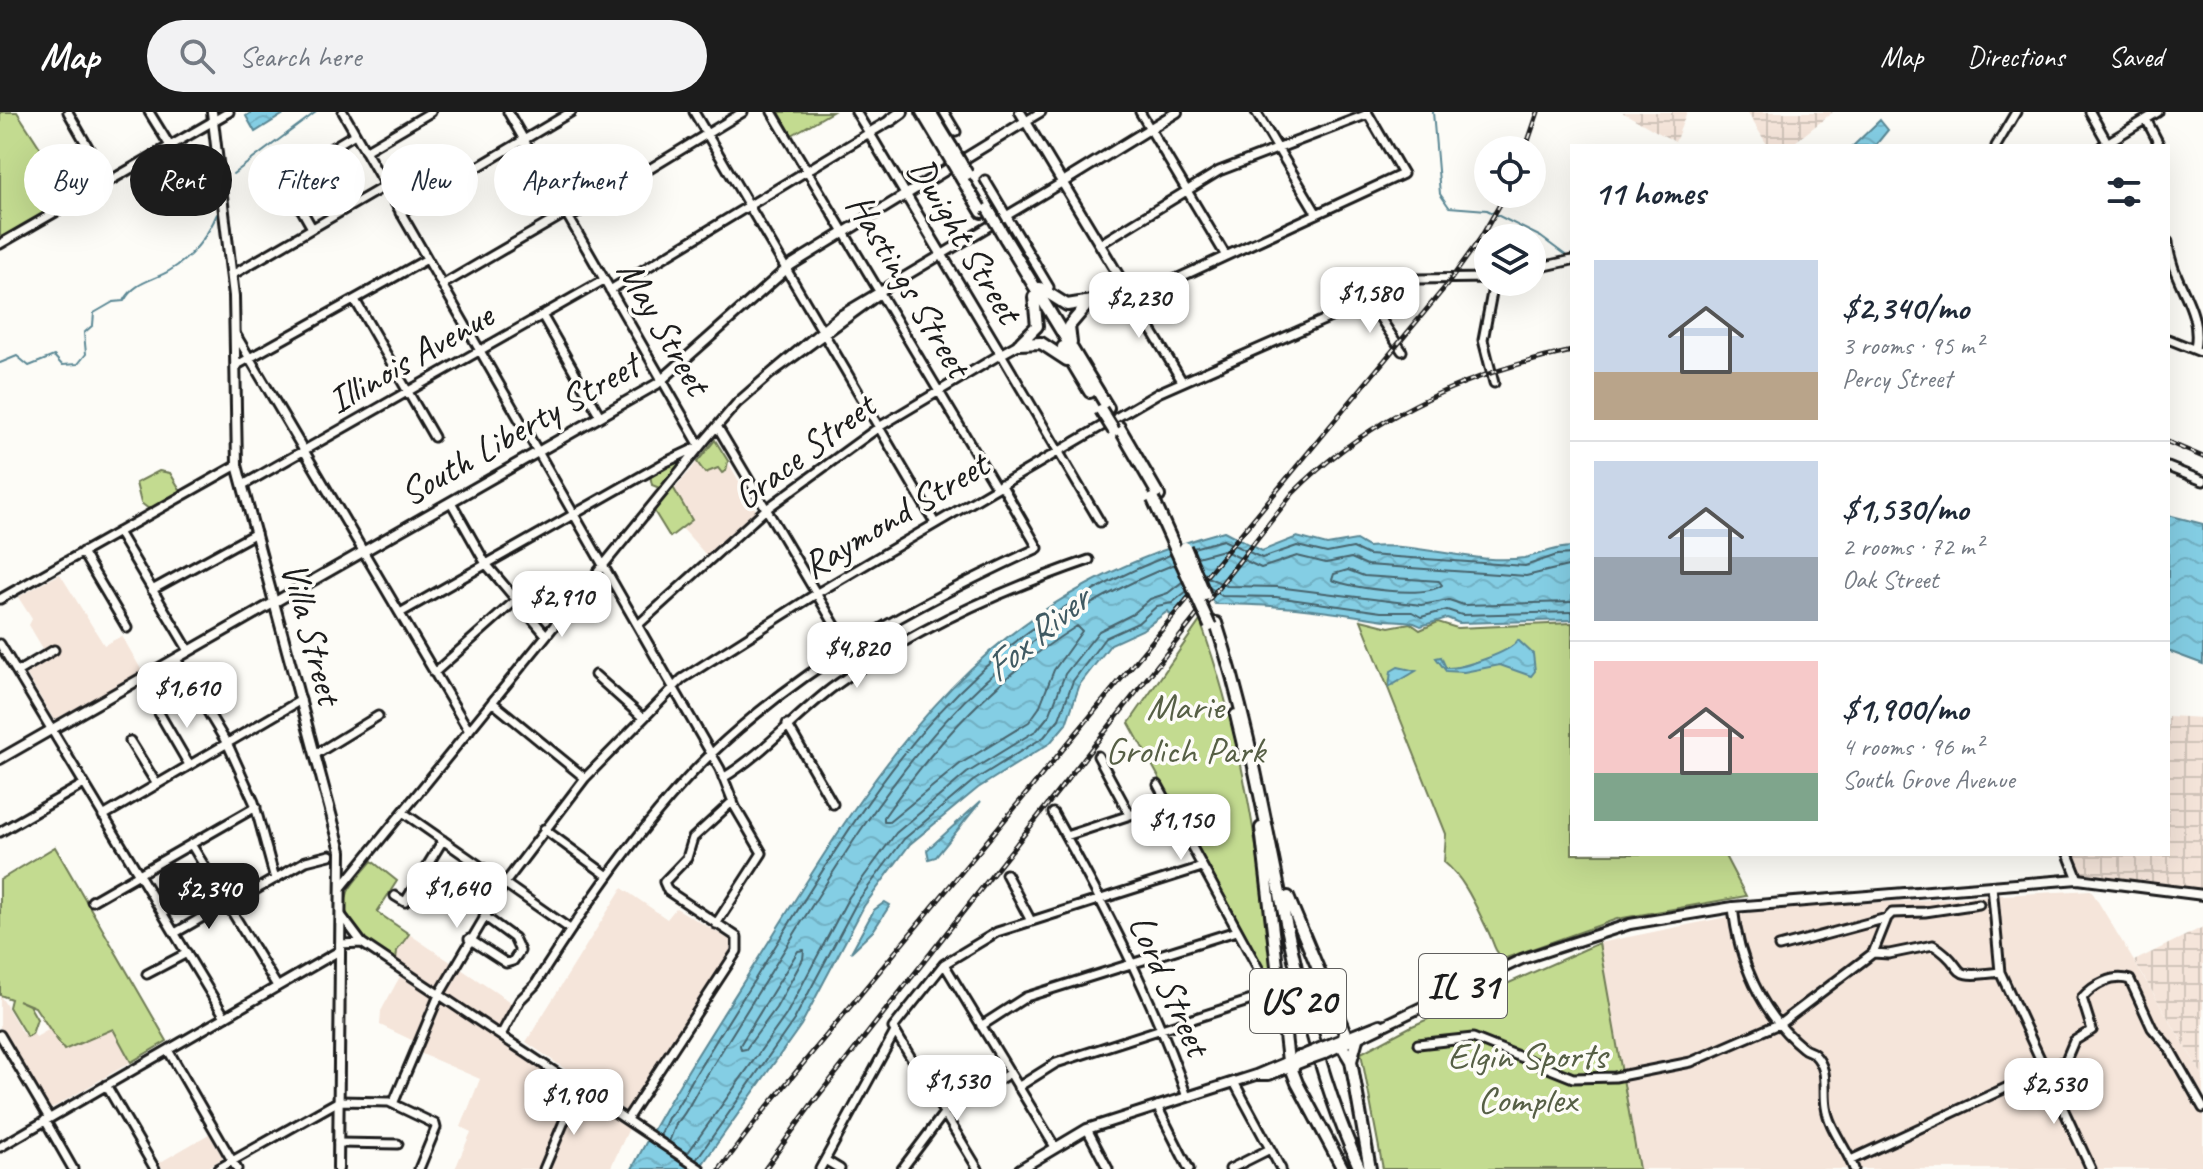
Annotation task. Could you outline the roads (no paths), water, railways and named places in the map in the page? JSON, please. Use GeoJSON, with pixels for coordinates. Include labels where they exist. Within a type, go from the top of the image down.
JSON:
{"type":"FeatureCollection","features":[{"type":"Feature","properties":{"kind":"highway"},"geometry":{"type":"LineString","coordinates":[[891,120],[902,112]]}},
{"type":"Feature","properties":{"kind":"highway","name":"US 20"},"geometry":{"type":"LineString","coordinates":[[922,112],[949,150]]}},
{"type":"Feature","properties":{"kind":"highway","name":"US 20"},"geometry":{"type":"LineString","coordinates":[[930,112],[1034,297],[1080,375],[1105,409]]}},
{"type":"Feature","properties":{"kind":"highway","name":"US 20"},"geometry":{"type":"LineString","coordinates":[[1002,240],[1026,271],[1073,349],[1156,497],[1213,625],[1313,1032],[1336,1109],[1360,1169]]}},
{"type":"Feature","properties":{"kind":"highway"},"geometry":{"type":"LineString","coordinates":[[1026,271],[1057,302],[1078,306],[1092,301]]}},
{"type":"Feature","properties":{"kind":"highway"},"geometry":{"type":"LineString","coordinates":[[1019,344],[1037,326],[1034,297]]}},
{"type":"Feature","properties":{"kind":"highway"},"geometry":{"type":"LineString","coordinates":[[1073,349],[1069,326],[1092,301]]}},
{"type":"Feature","properties":{"kind":"highway"},"geometry":{"type":"LineString","coordinates":[[1019,344],[1028,341],[1050,346],[1080,375]]}},
{"type":"Feature","properties":{"kind":"highway"},"geometry":{"type":"LineString","coordinates":[[1264,823],[1290,902],[1351,1061],[1370,1169]]}},
{"type":"Feature","properties":{"kind":"highway"},"geometry":{"type":"LineString","coordinates":[[1264,823],[1286,1047],[1299,1060],[1297,1083],[1343,1169]]}},
{"type":"Feature","properties":{"kind":"highway","name":"US 20"},"geometry":{"type":"LineString","coordinates":[[1264,823],[1309,1046],[1353,1169]]}},
{"type":"Feature","properties":{"kind":"highway"},"geometry":{"type":"LineString","coordinates":[[1351,1061],[1357,1039]]}},
{"type":"Feature","properties":{"kind":"main road"},"geometry":{"type":"LineString","coordinates":[[1020,112],[1123,283],[1092,301]]}},
{"type":"Feature","properties":{"kind":"main road"},"geometry":{"type":"LineString","coordinates":[[1063,182],[1177,112]]}},
{"type":"Feature","properties":{"kind":"main road","name":"Villa Street"},"geometry":{"type":"LineString","coordinates":[[212,117],[232,275],[237,365],[237,465],[340,846],[338,1169]]}},
{"type":"Feature","properties":{"kind":"main road"},"geometry":{"type":"LineString","coordinates":[[869,133],[891,120]]}},
{"type":"Feature","properties":{"kind":"main road","name":"South Liberty Street"},"geometry":{"type":"LineString","coordinates":[[0,759],[662,380],[786,269],[1026,121]]}},
{"type":"Feature","properties":{"kind":"main road","name":"Dwight Street"},"geometry":{"type":"LineString","coordinates":[[869,133],[1001,354]]}},
{"type":"Feature","properties":{"kind":"main road","name":"Grace Street"},"geometry":{"type":"LineString","coordinates":[[1001,354],[1019,344]]}},
{"type":"Feature","properties":{"kind":"main road","name":"IL 31"},"geometry":{"type":"LineString","coordinates":[[1020,1169],[1087,1129],[1323,1051],[1509,964],[1630,924],[1733,907],[2078,879],[2203,895]]}},
{"type":"Feature","properties":{"kind":"main road","name":"IL 31"},"geometry":{"type":"LineString","coordinates":[[1343,1042],[1357,1039],[1381,1024]]}},
{"type":"Feature","properties":{"kind":"street"},"geometry":{"type":"LineString","coordinates":[[68,112],[86,144]]}},
{"type":"Feature","properties":{"kind":"street"},"geometry":{"type":"LineString","coordinates":[[149,112],[169,144]]}},
{"type":"Feature","properties":{"kind":"street"},"geometry":{"type":"LineString","coordinates":[[173,144],[212,117],[229,112]]}},
{"type":"Feature","properties":{"kind":"street"},"geometry":{"type":"LineString","coordinates":[[343,112],[361,144]]}},
{"type":"Feature","properties":{"kind":"street"},"geometry":{"type":"LineString","coordinates":[[381,179],[365,151],[431,112]]}},
{"type":"Feature","properties":{"kind":"street","name":"May Street"},"geometry":{"type":"LineString","coordinates":[[508,112],[526,144]]}},
{"type":"Feature","properties":{"kind":"street"},"geometry":{"type":"LineString","coordinates":[[478,167],[571,112]]}},
{"type":"Feature","properties":{"kind":"street"},"geometry":{"type":"LineString","coordinates":[[694,112],[935,523]]}},
{"type":"Feature","properties":{"kind":"street"},"geometry":{"type":"LineString","coordinates":[[653,165],[743,112]]}},
{"type":"Feature","properties":{"kind":"street","name":"Hastings Street"},"geometry":{"type":"LineString","coordinates":[[772,112],[1038,548],[913,607],[848,647]]}},
{"type":"Feature","properties":{"kind":"street","name":"Dwight Street"},"geometry":{"type":"LineString","coordinates":[[856,112],[869,133]]}},
{"type":"Feature","properties":{"kind":"street"},"geometry":{"type":"LineString","coordinates":[[944,112],[956,132]]}},
{"type":"Feature","properties":{"kind":"street","name":"South Liberty Street"},"geometry":{"type":"LineString","coordinates":[[1026,121],[1041,112]]}},
{"type":"Feature","properties":{"kind":"street"},"geometry":{"type":"LineString","coordinates":[[1140,112],[1226,256]]}},
{"type":"Feature","properties":{"kind":"street"},"geometry":{"type":"LineString","coordinates":[[1256,112],[1317,214]]}},
{"type":"Feature","properties":{"kind":"street"},"geometry":{"type":"LineString","coordinates":[[1997,144],[2016,112]]}},
{"type":"Feature","properties":{"kind":"street"},"geometry":{"type":"LineString","coordinates":[[2090,112],[2104,144],[2158,112]]}},
{"type":"Feature","properties":{"kind":"street"},"geometry":{"type":"LineString","coordinates":[[1100,244],[1219,171],[1367,113],[1403,174],[1133,299]]}},
{"type":"Feature","properties":{"kind":"street"},"geometry":{"type":"LineString","coordinates":[[2146,119],[2159,144]]}},
{"type":"Feature","properties":{"kind":"street"},"geometry":{"type":"LineString","coordinates":[[610,290],[869,133]]}},
{"type":"Feature","properties":{"kind":"street"},"geometry":{"type":"LineString","coordinates":[[312,228],[283,177],[355,134]]}},
{"type":"Feature","properties":{"kind":"street"},"geometry":{"type":"LineString","coordinates":[[985,180],[1049,287]]}},
{"type":"Feature","properties":{"kind":"street"},"geometry":{"type":"LineString","coordinates":[[341,888],[700,446],[769,375],[881,293],[1063,182]]}},
{"type":"Feature","properties":{"kind":"street"},"geometry":{"type":"LineString","coordinates":[[232,275],[381,188]]}},
{"type":"Feature","properties":{"kind":"street"},"geometry":{"type":"LineString","coordinates":[[0,244],[49,216]]}},
{"type":"Feature","properties":{"kind":"street"},"geometry":{"type":"LineString","coordinates":[[402,216],[711,754],[762,853],[716,924]]}},
{"type":"Feature","properties":{"kind":"street"},"geometry":{"type":"LineString","coordinates":[[442,285],[565,216]]}},
{"type":"Feature","properties":{"kind":"street","name":"May Street"},"geometry":{"type":"LineString","coordinates":[[568,216],[700,446]]}},
{"type":"Feature","properties":{"kind":"street"},"geometry":{"type":"LineString","coordinates":[[2170,253],[2173,269],[2199,313],[2199,351],[2170,340]]}},
{"type":"Feature","properties":{"kind":"street"},"geometry":{"type":"LineString","coordinates":[[237,365],[427,259]]}},
{"type":"Feature","properties":{"kind":"street"},"geometry":{"type":"LineString","coordinates":[[1546,266],[1570,260]]}},
{"type":"Feature","properties":{"kind":"street","name":"Raymond Street"},"geometry":{"type":"LineString","coordinates":[[393,1104],[439,995],[469,939],[505,883],[585,778],[673,687],[815,595],[1182,381],[1367,298],[1425,278],[1474,278]]}},
{"type":"Feature","properties":{"kind":"street","name":"Illinois Avenue"},"geometry":{"type":"LineString","coordinates":[[243,485],[604,280]]}},
{"type":"Feature","properties":{"kind":"street"},"geometry":{"type":"LineString","coordinates":[[1123,283],[1182,381]]}},
{"type":"Feature","properties":{"kind":"street"},"geometry":{"type":"LineString","coordinates":[[1491,296],[1483,340],[1494,383]]}},
{"type":"Feature","properties":{"kind":"street"},"geometry":{"type":"LineString","coordinates":[[1367,298],[1402,351]]}},
{"type":"Feature","properties":{"kind":"street"},"geometry":{"type":"LineString","coordinates":[[355,300],[434,437]]}},
{"type":"Feature","properties":{"kind":"street"},"geometry":{"type":"LineString","coordinates":[[542,315],[600,416]]}},
{"type":"Feature","properties":{"kind":"street"},"geometry":{"type":"LineString","coordinates":[[236,335],[469,731]]}},
{"type":"Feature","properties":{"kind":"street","name":"Dwight Street"},"geometry":{"type":"LineString","coordinates":[[1001,354],[1100,522]]}},
{"type":"Feature","properties":{"kind":"street","name":"Grace Street"},"geometry":{"type":"LineString","coordinates":[[638,625],[765,510],[879,427],[1001,354]]}},
{"type":"Feature","properties":{"kind":"street","name":"May Street"},"geometry":{"type":"LineString","coordinates":[[717,426],[848,647]]}},
{"type":"Feature","properties":{"kind":"street"},"geometry":{"type":"LineString","coordinates":[[400,613],[700,446]]}},
{"type":"Feature","properties":{"kind":"street"},"geometry":{"type":"LineString","coordinates":[[0,599],[237,465]]}},
{"type":"Feature","properties":{"kind":"street"},"geometry":{"type":"LineString","coordinates":[[2170,468],[2203,481]]}},
{"type":"Feature","properties":{"kind":"street"},"geometry":{"type":"LineString","coordinates":[[451,502],[486,564],[546,635]]}},
{"type":"Feature","properties":{"kind":"street"},"geometry":{"type":"LineString","coordinates":[[118,532],[189,651]]}},
{"type":"Feature","properties":{"kind":"street"},"geometry":{"type":"LineString","coordinates":[[152,590],[256,533]]}},
{"type":"Feature","properties":{"kind":"street"},"geometry":{"type":"LineString","coordinates":[[82,552],[127,628]]}},
{"type":"Feature","properties":{"kind":"street"},"geometry":{"type":"LineString","coordinates":[[723,778],[846,679],[922,632],[1006,592],[1089,560]]}},
{"type":"Feature","properties":{"kind":"street"},"geometry":{"type":"LineString","coordinates":[[434,673],[516,600]]}},
{"type":"Feature","properties":{"kind":"street"},"geometry":{"type":"LineString","coordinates":[[0,644],[225,1017]]}},
{"type":"Feature","properties":{"kind":"street"},"geometry":{"type":"LineString","coordinates":[[501,1035],[518,1003],[535,985],[570,929],[663,804],[711,754],[776,699],[848,647]]}},
{"type":"Feature","properties":{"kind":"street"},"geometry":{"type":"LineString","coordinates":[[17,672],[54,650]]}},
{"type":"Feature","properties":{"kind":"street"},"geometry":{"type":"LineString","coordinates":[[176,659],[227,741],[256,807],[275,879]]}},
{"type":"Feature","properties":{"kind":"street"},"geometry":{"type":"LineString","coordinates":[[595,675],[642,717]]}},
{"type":"Feature","properties":{"kind":"street"},"geometry":{"type":"LineString","coordinates":[[103,816],[188,763],[301,700]]}},
{"type":"Feature","properties":{"kind":"street"},"geometry":{"type":"LineString","coordinates":[[492,702],[585,778]]}},
{"type":"Feature","properties":{"kind":"street"},"geometry":{"type":"LineString","coordinates":[[159,713],[188,763]]}},
{"type":"Feature","properties":{"kind":"street"},"geometry":{"type":"LineString","coordinates":[[316,754],[378,716]]}},
{"type":"Feature","properties":{"kind":"street"},"geometry":{"type":"LineString","coordinates":[[787,724],[833,804]]}},
{"type":"Feature","properties":{"kind":"street"},"geometry":{"type":"LineString","coordinates":[[130,741],[156,783]]}},
{"type":"Feature","properties":{"kind":"street"},"geometry":{"type":"LineString","coordinates":[[1098,756],[1130,815]]}},
{"type":"Feature","properties":{"kind":"street"},"geometry":{"type":"LineString","coordinates":[[0,832],[84,784]]}},
{"type":"Feature","properties":{"kind":"street"},"geometry":{"type":"LineString","coordinates":[[1018,1087],[1056,1063],[1267,995],[1270,990],[1158,785]]}},
{"type":"Feature","properties":{"kind":"street"},"geometry":{"type":"LineString","coordinates":[[627,1119],[737,951],[737,937],[668,891],[664,882],[687,858],[693,838],[733,801]]}},
{"type":"Feature","properties":{"kind":"street"},"geometry":{"type":"LineString","coordinates":[[1066,836],[1167,803]]}},
{"type":"Feature","properties":{"kind":"street"},"geometry":{"type":"LineString","coordinates":[[92,901],[256,807]]}},
{"type":"Feature","properties":{"kind":"street"},"geometry":{"type":"LineString","coordinates":[[404,813],[570,929]]}},
{"type":"Feature","properties":{"kind":"street","name":"Lord Street"},"geometry":{"type":"LineString","coordinates":[[1053,813],[1101,899],[1161,1030],[1187,1097]]}},
{"type":"Feature","properties":{"kind":"street"},"geometry":{"type":"LineString","coordinates":[[544,829],[608,876]]}},
{"type":"Feature","properties":{"kind":"street"},"geometry":{"type":"LineString","coordinates":[[395,896],[405,902],[443,840]]}},
{"type":"Feature","properties":{"kind":"street"},"geometry":{"type":"LineString","coordinates":[[191,844],[277,986]]}},
{"type":"Feature","properties":{"kind":"street"},"geometry":{"type":"LineString","coordinates":[[175,933],[306,861],[330,855]]}},
{"type":"Feature","properties":{"kind":"street"},"geometry":{"type":"LineString","coordinates":[[2069,856],[2078,879]]}},
{"type":"Feature","properties":{"kind":"street"},"geometry":{"type":"LineString","coordinates":[[978,1169],[893,1028],[944,964],[997,932],[1202,867]]}},
{"type":"Feature","properties":{"kind":"street"},"geometry":{"type":"LineString","coordinates":[[1006,874],[1031,921]]}},
{"type":"Feature","properties":{"kind":"street"},"geometry":{"type":"LineString","coordinates":[[1992,886],[2000,972],[2091,1169]]}},
{"type":"Feature","properties":{"kind":"street"},"geometry":{"type":"LineString","coordinates":[[1418,1044],[1473,1038],[1573,1078],[1615,1077],[1691,1062],[1781,1023],[1873,953],[1892,913],[1979,904]]}},
{"type":"Feature","properties":{"kind":"street"},"geometry":{"type":"LineString","coordinates":[[1733,907],[1740,955],[1748,974],[1781,1023],[1803,1048],[1814,1054],[1827,1077],[1826,1107],[1852,1165],[2066,1060],[2074,1041],[2092,1030],[2082,998],[2090,989],[2121,977],[2130,980],[2152,1028],[2169,1048],[2203,1108]]}},
{"type":"Feature","properties":{"kind":"street"},"geometry":{"type":"LineString","coordinates":[[340,914],[362,943],[537,1057],[700,1169]]}},
{"type":"Feature","properties":{"kind":"street"},"geometry":{"type":"LineString","coordinates":[[469,939],[505,963],[513,961],[520,951],[512,935],[484,916]]}},
{"type":"Feature","properties":{"kind":"street"},"geometry":{"type":"LineString","coordinates":[[1779,947],[1887,918]]}},
{"type":"Feature","properties":{"kind":"street"},"geometry":{"type":"LineString","coordinates":[[981,1026],[1026,997],[1236,931]]}},
{"type":"Feature","properties":{"kind":"street"},"geometry":{"type":"LineString","coordinates":[[0,1147],[340,948],[362,943]]}},
{"type":"Feature","properties":{"kind":"street"},"geometry":{"type":"LineString","coordinates":[[1873,953],[1889,954],[1933,945],[1946,952],[1959,973],[1968,976],[2000,972]]}},
{"type":"Feature","properties":{"kind":"street"},"geometry":{"type":"LineString","coordinates":[[147,974],[187,953]]}},
{"type":"Feature","properties":{"kind":"street"},"geometry":{"type":"LineString","coordinates":[[944,964],[1055,1147]]}},
{"type":"Feature","properties":{"kind":"street"},"geometry":{"type":"LineString","coordinates":[[820,1169],[895,1032]]}},
{"type":"Feature","properties":{"kind":"street"},"geometry":{"type":"LineString","coordinates":[[0,1035],[73,1169]]}},
{"type":"Feature","properties":{"kind":"street"},"geometry":{"type":"LineString","coordinates":[[168,1050],[237,1169]]}},
{"type":"Feature","properties":{"kind":"street"},"geometry":{"type":"LineString","coordinates":[[0,1059],[11,1053]]}},
{"type":"Feature","properties":{"kind":"street"},"geometry":{"type":"LineString","coordinates":[[902,1169],[944,1113],[1010,1073]]}},
{"type":"Feature","properties":{"kind":"street"},"geometry":{"type":"LineString","coordinates":[[1234,1082],[1281,1169]]}},
{"type":"Feature","properties":{"kind":"street"},"geometry":{"type":"LineString","coordinates":[[106,1085],[155,1169]]}},
{"type":"Feature","properties":{"kind":"street"},"geometry":{"type":"LineString","coordinates":[[544,1169],[578,1088]]}},
{"type":"Feature","properties":{"kind":"street"},"geometry":{"type":"LineString","coordinates":[[218,1169],[339,1101],[393,1104],[436,1126],[419,1169]]}},
{"type":"Feature","properties":{"kind":"street"},"geometry":{"type":"LineString","coordinates":[[1157,1106],[1189,1169]]}},
{"type":"Feature","properties":{"kind":"street"},"geometry":{"type":"LineString","coordinates":[[1087,1129],[1108,1169]]}},
{"type":"Feature","properties":{"kind":"street"},"geometry":{"type":"LineString","coordinates":[[338,1143],[398,1144]]}},
{"type":"Feature","properties":{"kind":"street"},"geometry":{"type":"LineString","coordinates":[[1230,1169],[1270,1149]]}},
{"type":"Feature","properties":{"kind":"street"},"geometry":{"type":"LineString","coordinates":[[825,1160],[840,1169]]}},
{"type":"Feature","properties":{"kind":"water"},"geometry":{"type":"Polygon","coordinates":[[[252,112],[287,112],[255,132],[246,116],[252,112]]]}},
{"type":"Feature","properties":{"kind":"water"},"geometry":{"type":"Polygon","coordinates":[[[1880,120],[1888,130],[1877,144],[1855,144],[1880,120]]]}},
{"type":"Feature","properties":{"kind":"water"},"geometry":{"type":"Polygon","coordinates":[[[2170,516],[2203,524],[2203,664],[2170,652],[2170,516]]]}},
{"type":"Feature","properties":{"kind":"water","name":"Fox River"},"geometry":{"type":"Polygon","coordinates":[[[1224,531],[1262,551],[1297,537],[1327,545],[1356,540],[1368,547],[1388,546],[1485,559],[1524,558],[1570,547],[1570,620],[1459,623],[1447,618],[1421,626],[1405,621],[1297,608],[1215,604],[1207,594],[1187,599],[1171,616],[1168,611],[1142,630],[1111,644],[1080,684],[1066,724],[1050,743],[978,788],[910,844],[864,906],[801,1025],[699,1169],[632,1169],[697,1056],[813,871],[857,804],[903,743],[952,687],[1007,638],[1069,595],[1141,559],[1224,531]]]}},
{"type":"Feature","properties":{"kind":"water"},"geometry":{"type":"Polygon","coordinates":[[[1518,640],[1533,654],[1535,671],[1531,676],[1500,665],[1464,672],[1446,671],[1436,658],[1441,657],[1446,668],[1462,666],[1495,655],[1518,640]]]}},
{"type":"Feature","properties":{"kind":"water"},"geometry":{"type":"Polygon","coordinates":[[[1398,667],[1416,671],[1389,687],[1391,671],[1398,667]]]}},
{"type":"Feature","properties":{"kind":"water"},"geometry":{"type":"Polygon","coordinates":[[[981,801],[936,857],[929,859],[927,850],[981,801]]]}},
{"type":"Feature","properties":{"kind":"water"},"geometry":{"type":"Polygon","coordinates":[[[885,902],[890,905],[873,931],[851,952],[874,910],[885,902]]]}},
{"type":"Feature","properties":{"kind":"waterway"},"geometry":{"type":"LineString","coordinates":[[233,174],[316,112]]}},
{"type":"Feature","properties":{"kind":"waterway"},"geometry":{"type":"LineString","coordinates":[[1433,112],[1440,194],[1449,207],[1487,210],[1541,237],[1568,257]]}},
{"type":"Feature","properties":{"kind":"waterway"},"geometry":{"type":"LineString","coordinates":[[0,363],[17,356],[29,366],[54,356],[62,365],[78,364],[86,354],[84,333],[93,325],[94,313],[113,302],[124,301],[138,286],[184,260],[203,239],[216,216]]}},
{"type":"Feature","properties":{"kind":"railway"},"geometry":{"type":"LineString","coordinates":[[1530,136],[1538,112]]}},
{"type":"Feature","properties":{"kind":"railway"},"geometry":{"type":"LineString","coordinates":[[720,1169],[763,1112],[1446,286],[1498,208]]}},
{"type":"Feature","properties":{"kind":"railway"},"geometry":{"type":"LineString","coordinates":[[765,1169],[811,1105],[1293,493],[1354,441],[1422,401],[1495,372],[1570,351]]}},
{"type":"Feature","properties":{"kind":"railway"},"geometry":{"type":"LineString","coordinates":[[2170,443],[2203,457]]}},
{"type":"Feature","properties":{"kind":"park label","name":"Marie Grolich Park"},"geometry":{"type":"Point","coordinates":[1185,728]}},
{"type":"Feature","properties":{"kind":"park label","name":"Elgin Sports Complex"},"geometry":{"type":"Point","coordinates":[1527,1077]}}]}
